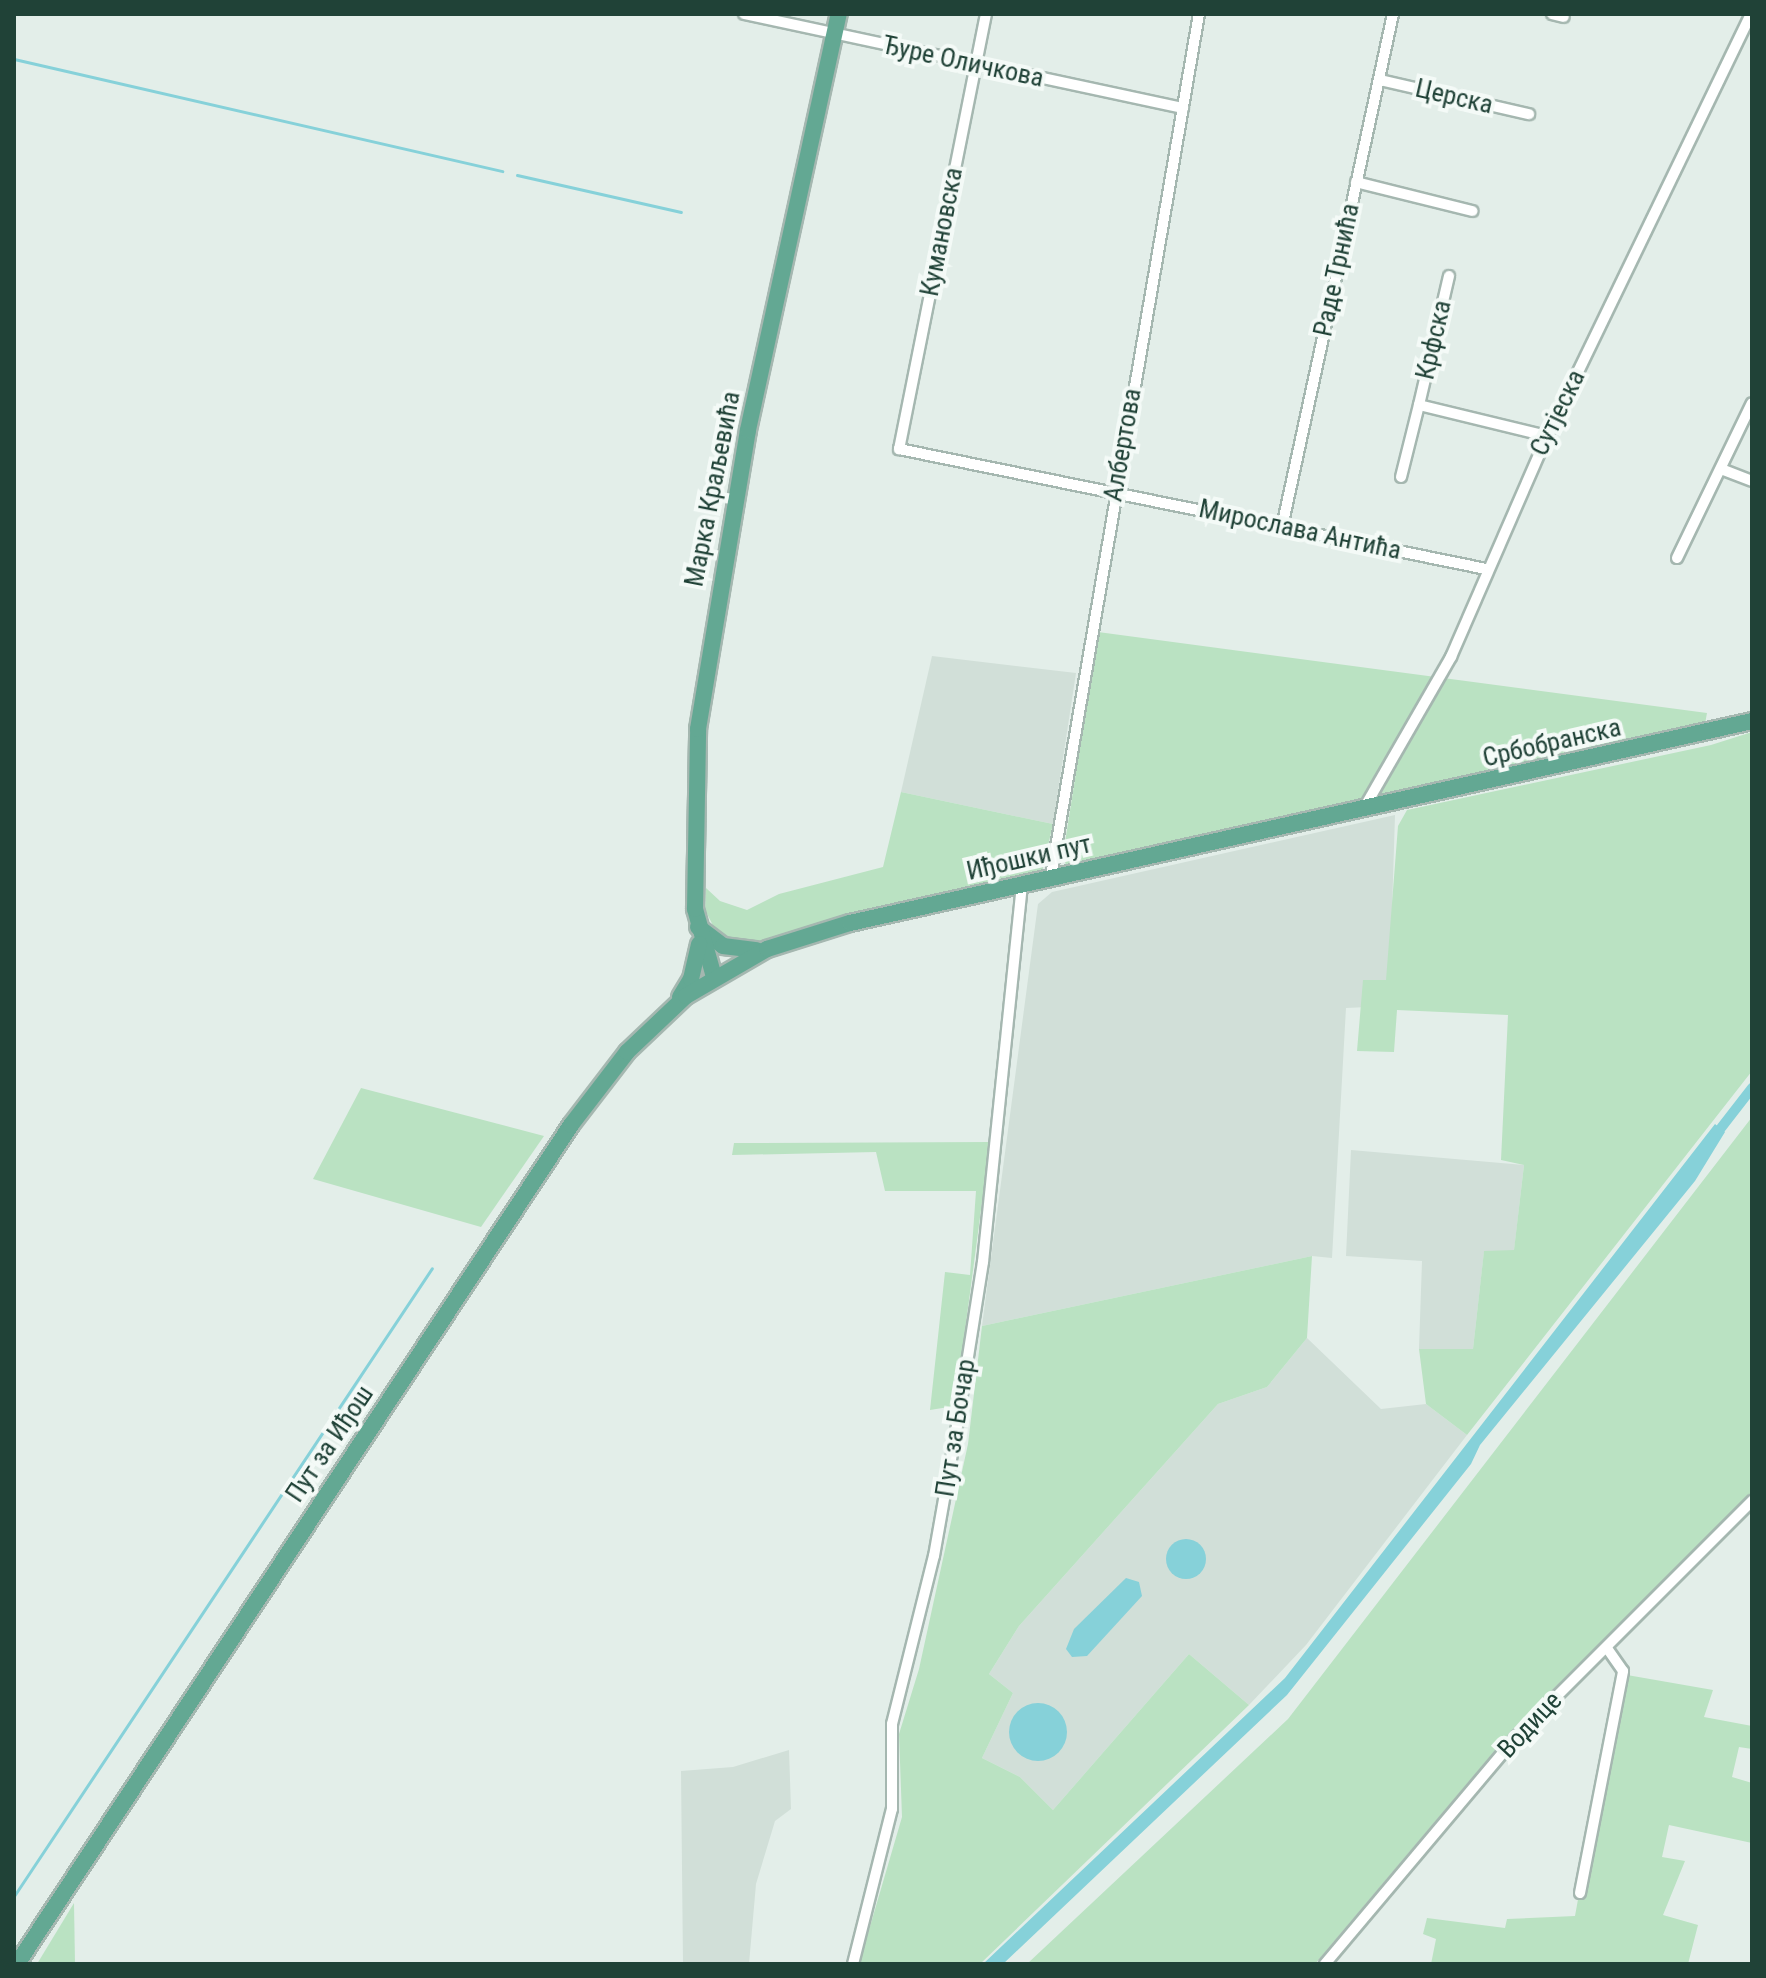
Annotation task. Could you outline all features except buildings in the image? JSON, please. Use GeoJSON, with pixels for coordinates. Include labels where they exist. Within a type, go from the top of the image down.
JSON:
{"type":"FeatureCollection","features":[{"type":"Feature","properties":{"kind":"main road","name":"Марка Краљевића"},"geometry":{"type":"LineString","coordinates":[[714,977],[699,931],[698,729],[714,613],[781,266],[839,14]]}},
{"type":"Feature","properties":{"kind":"main road","name":"Србобранска"},"geometry":{"type":"LineString","coordinates":[[1363,810],[1752,721]]}},
{"type":"Feature","properties":{"kind":"main road","name":"Иђошки пут"},"geometry":{"type":"LineString","coordinates":[[714,977],[767,949],[850,923],[1051,876],[1363,810]]}},
{"type":"Feature","properties":{"kind":"main road"},"geometry":{"type":"LineString","coordinates":[[673,1007],[691,979],[699,931],[723,946],[767,949]]}},
{"type":"Feature","properties":{"kind":"main road","name":"Пут за Иђош"},"geometry":{"type":"LineString","coordinates":[[19,1956],[571,1125],[627,1052],[673,1007],[714,977]]}},
{"type":"Feature","properties":{"kind":"street","name":"Ђуре Оличкова"},"geometry":{"type":"LineString","coordinates":[[744,14],[975,66],[1183,108]]}},
{"type":"Feature","properties":{"kind":"street","name":"Кумановска"},"geometry":{"type":"LineString","coordinates":[[899,449],[986,14]]}},
{"type":"Feature","properties":{"kind":"street","name":"Албертова"},"geometry":{"type":"LineString","coordinates":[[1051,876],[1199,14]]}},
{"type":"Feature","properties":{"kind":"street","name":"Раде Трнића"},"geometry":{"type":"LineString","coordinates":[[1282,527],[1393,14]]}},
{"type":"Feature","properties":{"kind":"street"},"geometry":{"type":"LineString","coordinates":[[1552,14],[1564,17]]}},
{"type":"Feature","properties":{"kind":"street","name":"Сутјеска"},"geometry":{"type":"LineString","coordinates":[[1363,810],[1451,657],[1486,569],[1547,436],[1751,14]]}},
{"type":"Feature","properties":{"kind":"street","name":"Церска"},"geometry":{"type":"LineString","coordinates":[[1380,80],[1529,114]]}},
{"type":"Feature","properties":{"kind":"street"},"geometry":{"type":"LineString","coordinates":[[1356,182],[1472,211]]}},
{"type":"Feature","properties":{"kind":"street","name":"Крфска"},"geometry":{"type":"LineString","coordinates":[[1401,477],[1449,276]]}},
{"type":"Feature","properties":{"kind":"street"},"geometry":{"type":"LineString","coordinates":[[1677,558],[1752,403]]}},
{"type":"Feature","properties":{"kind":"street","name":"Крфска"},"geometry":{"type":"LineString","coordinates":[[1419,405],[1547,436]]}},
{"type":"Feature","properties":{"kind":"street","name":"Мирослава Антића"},"geometry":{"type":"LineString","coordinates":[[899,449],[1486,569]]}},
{"type":"Feature","properties":{"kind":"street"},"geometry":{"type":"LineString","coordinates":[[1721,469],[1752,481]]}},
{"type":"Feature","properties":{"kind":"street","name":"Пут за Бочар"},"geometry":{"type":"LineString","coordinates":[[853,1964],[889,1822],[892,1724],[934,1556],[983,1262],[1022,884]]}},
{"type":"Feature","properties":{"kind":"street","name":"Водице"},"geometry":{"type":"LineString","coordinates":[[1325,1964],[1516,1737],[1752,1501]]}},
{"type":"Feature","properties":{"kind":"street"},"geometry":{"type":"LineString","coordinates":[[1580,1893],[1623,1671],[1606,1647]]}},
{"type":"Feature","properties":{"kind":"shaded area"},"geometry":{"type":"Polygon","coordinates":[[[932,656],[1076,673],[1053,824],[901,792],[932,656]]]}},
{"type":"Feature","properties":{"kind":"shaded area"},"geometry":{"type":"Polygon","coordinates":[[[1395,815],[1389,1006],[1346,1008],[1332,1258],[1312,1256],[982,1326],[1038,904],[1052,892],[1395,815]]]}},
{"type":"Feature","properties":{"kind":"shaded area"},"geometry":{"type":"Polygon","coordinates":[[[1351,1150],[1524,1165],[1514,1251],[1484,1252],[1473,1349],[1419,1349],[1422,1261],[1346,1256],[1351,1150]]]}},
{"type":"Feature","properties":{"kind":"shaded area"},"geometry":{"type":"Polygon","coordinates":[[[1307,1338],[1381,1409],[1426,1404],[1467,1435],[1306,1645],[1249,1705],[1189,1654],[1053,1810],[1020,1777],[982,1758],[1013,1693],[989,1674],[1019,1626],[1218,1404],[1267,1387],[1307,1338]]]}},
{"type":"Feature","properties":{"kind":"shaded area"},"geometry":{"type":"Polygon","coordinates":[[[789,1750],[791,1809],[775,1821],[756,1884],[749,1964],[683,1964],[681,1771],[733,1767],[789,1750]]]}},
{"type":"Feature","properties":{"kind":"green space"},"geometry":{"type":"Polygon","coordinates":[[[1098,632],[1707,713],[1705,724],[1075,867],[1066,865],[1063,855],[1098,632]]]}},
{"type":"Feature","properties":{"kind":"green space"},"geometry":{"type":"Polygon","coordinates":[[[1752,732],[1752,1071],[1467,1435],[1426,1404],[1419,1349],[1473,1349],[1484,1251],[1514,1250],[1524,1165],[1501,1160],[1508,1015],[1397,1010],[1394,1052],[1357,1051],[1363,980],[1386,980],[1398,826],[1407,810],[1711,745],[1752,732]]]}},
{"type":"Feature","properties":{"kind":"green space"},"geometry":{"type":"Polygon","coordinates":[[[901,792],[1053,824],[1042,872],[747,944],[721,941],[705,910],[706,888],[720,901],[747,910],[779,894],[883,867],[901,792]]]}},
{"type":"Feature","properties":{"kind":"green space"},"geometry":{"type":"Polygon","coordinates":[[[361,1088],[544,1136],[481,1227],[313,1179],[361,1088]]]}},
{"type":"Feature","properties":{"kind":"green space"},"geometry":{"type":"Polygon","coordinates":[[[1752,1117],[1752,1492],[1514,1728],[1315,1964],[1027,1964],[1288,1719],[1752,1117]]]}},
{"type":"Feature","properties":{"kind":"green space"},"geometry":{"type":"Polygon","coordinates":[[[990,1142],[955,1406],[930,1410],[945,1272],[970,1275],[976,1191],[885,1191],[876,1152],[732,1155],[734,1143],[990,1142]]]}},
{"type":"Feature","properties":{"kind":"green space"},"geometry":{"type":"Polygon","coordinates":[[[1312,1256],[1307,1338],[1267,1387],[1218,1404],[1019,1626],[989,1674],[1013,1693],[982,1758],[1020,1777],[1053,1810],[1189,1654],[1249,1705],[980,1964],[859,1964],[902,1817],[899,1734],[919,1669],[968,1444],[982,1326],[1312,1256]]]}},
{"type":"Feature","properties":{"kind":"green space"},"geometry":{"type":"Polygon","coordinates":[[[1616,1668],[1627,1675],[1713,1690],[1704,1717],[1752,1726],[1752,1749],[1739,1747],[1732,1777],[1752,1783],[1752,1843],[1669,1825],[1662,1857],[1685,1861],[1663,1915],[1698,1925],[1688,1964],[1431,1964],[1436,1939],[1423,1934],[1427,1918],[1505,1928],[1507,1919],[1575,1916],[1618,1679],[1616,1668]]]}},
{"type":"Feature","properties":{"kind":"green space"},"geometry":{"type":"Polygon","coordinates":[[[74,1903],[75,1964],[37,1964],[74,1903]]]}},
{"type":"Feature","properties":{"kind":"water"},"geometry":{"type":"Polygon","coordinates":[[[1715,1124],[1725,1132],[1695,1181],[1480,1445],[1471,1464],[1287,1695],[1003,1964],[983,1964],[1285,1678],[1715,1124]]]}},
{"type":"Feature","properties":{"kind":"water"},"geometry":{"type":"Polygon","coordinates":[[[1186,1539],[1200,1545],[1206,1559],[1200,1573],[1186,1579],[1172,1573],[1166,1559],[1172,1545],[1186,1539]]]}},
{"type":"Feature","properties":{"kind":"water"},"geometry":{"type":"Polygon","coordinates":[[[1126,1578],[1139,1582],[1142,1596],[1087,1656],[1072,1657],[1066,1649],[1074,1629],[1126,1578]]]}},
{"type":"Feature","properties":{"kind":"water"},"geometry":{"type":"Polygon","coordinates":[[[1038,1703],[1059,1711],[1067,1732],[1059,1753],[1038,1761],[1017,1753],[1009,1732],[1017,1711],[1038,1703]]]}},
{"type":"Feature","properties":{"kind":"waterway"},"geometry":{"type":"LineString","coordinates":[[14,59],[502,171]]}},
{"type":"Feature","properties":{"kind":"waterway"},"geometry":{"type":"LineString","coordinates":[[517,175],[681,212]]}},
{"type":"Feature","properties":{"kind":"waterway"},"geometry":{"type":"LineString","coordinates":[[1714,1137],[1752,1088]]}},
{"type":"Feature","properties":{"kind":"waterway"},"geometry":{"type":"LineString","coordinates":[[14,1896],[432,1268]]}}]}
